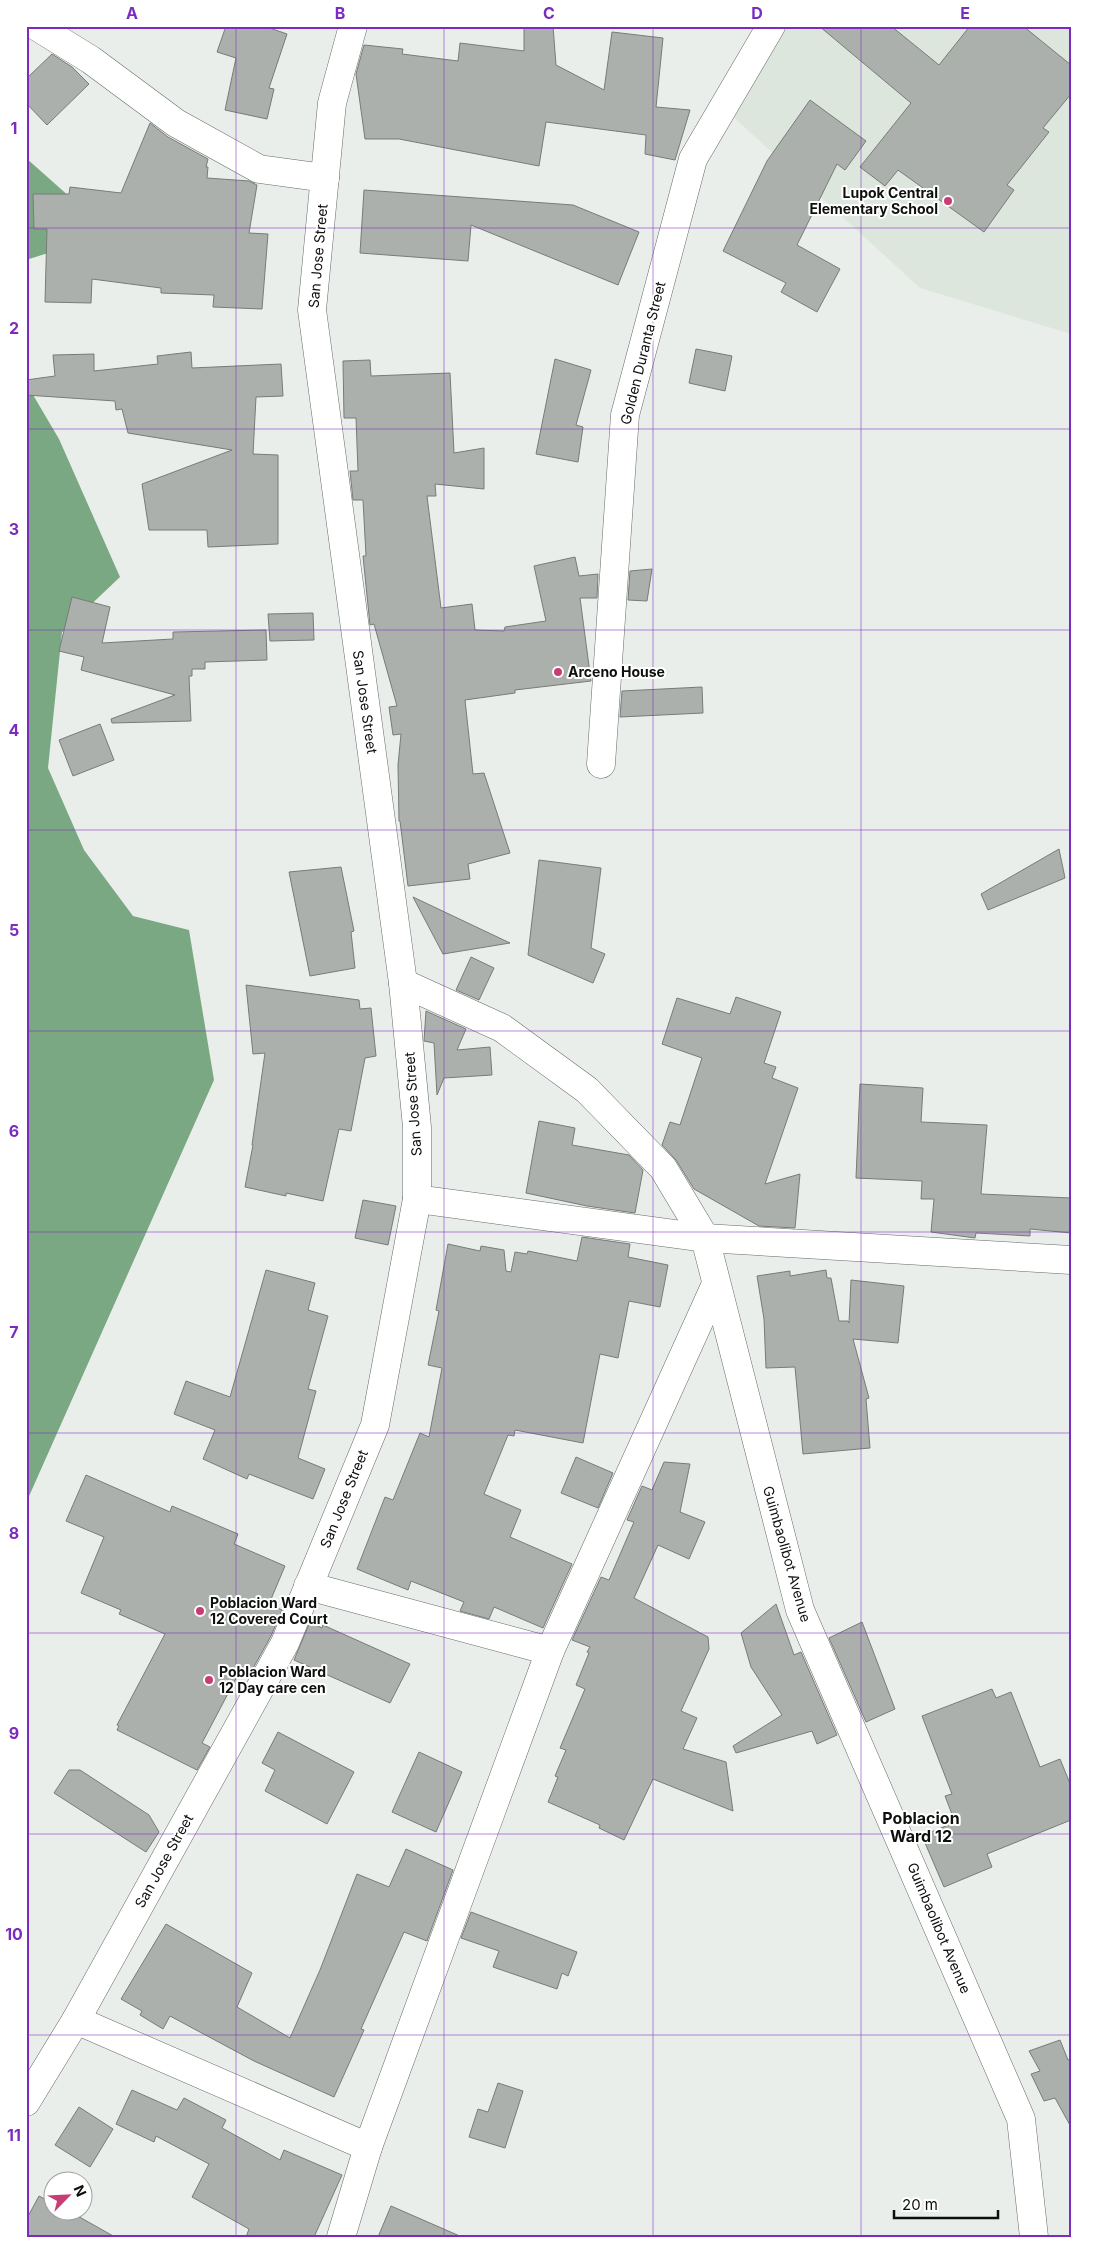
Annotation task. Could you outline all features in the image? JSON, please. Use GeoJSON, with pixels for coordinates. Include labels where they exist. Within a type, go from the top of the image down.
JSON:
{"type":"FeatureCollection","features":[{"type":"Feature","properties":{"kind":"street"},"geometry":{"type":"LineString","coordinates":[[36,26],[91,60],[176,123],[259,169],[324,178]]}},
{"type":"Feature","properties":{"kind":"street","name":"San Jose Street"},"geometry":{"type":"LineString","coordinates":[[26,2102],[76,2020],[285,1643],[374,1425],[417,1199],[417,1127],[403,983],[312,310],[332,103],[353,26]]}},
{"type":"Feature","properties":{"kind":"street","name":"Golden Duranta Street"},"geometry":{"type":"LineString","coordinates":[[601,764],[625,415],[693,159],[772,26]]}},
{"type":"Feature","properties":{"kind":"street","name":"Guimbaolibot Avenue"},"geometry":{"type":"LineString","coordinates":[[403,983],[502,1028],[587,1090],[663,1168],[705,1238],[800,1610],[1021,2120],[1034,2237]]}},
{"type":"Feature","properties":{"kind":"street"},"geometry":{"type":"LineString","coordinates":[[417,1199],[705,1238],[1071,1260]]}},
{"type":"Feature","properties":{"kind":"street"},"geometry":{"type":"LineString","coordinates":[[342,2237],[368,2147],[550,1651],[716,1284]]}},
{"type":"Feature","properties":{"kind":"street"},"geometry":{"type":"LineString","coordinates":[[308,1586],[550,1651]]}},
{"type":"Feature","properties":{"kind":"street"},"geometry":{"type":"LineString","coordinates":[[76,2020],[368,2147]]}},
{"type":"Feature","properties":{"kind":"shaded area","name":"Lupok Central Elementary School"},"geometry":{"type":"Polygon","coordinates":[[[784,26],[1071,26],[1071,334],[920,288],[729,113],[784,26]]]}},
{"type":"Feature","properties":{"kind":"shaded area"},"geometry":{"type":"Polygon","coordinates":[[[26,158],[71,198],[77,244],[29,259],[26,267],[26,158]]]}},
{"type":"Feature","properties":{"kind":"shaded area"},"geometry":{"type":"Polygon","coordinates":[[[26,383],[59,439],[120,577],[62,632],[48,768],[84,850],[133,916],[189,930],[214,1080],[26,1503],[26,383]]]}},
{"type":"Feature","properties":{"kind":"building"},"geometry":{"type":"Polygon","coordinates":[[[226,26],[264,26],[287,34],[269,88],[274,89],[267,119],[225,110],[236,58],[217,52],[226,26]]]}},
{"type":"Feature","properties":{"kind":"building"},"geometry":{"type":"Polygon","coordinates":[[[524,26],[553,26],[556,65],[604,90],[612,32],[663,38],[656,107],[690,110],[675,160],[645,154],[646,135],[546,122],[539,166],[399,139],[365,139],[356,74],[364,45],[403,49],[402,54],[458,61],[460,43],[524,51],[524,26]]]}},
{"type":"Feature","properties":{"kind":"building"},"geometry":{"type":"Polygon","coordinates":[[[819,26],[891,26],[939,65],[970,26],[1023,26],[1071,65],[1071,94],[1043,128],[1049,132],[1007,185],[1014,190],[984,232],[898,170],[885,186],[860,167],[911,103],[819,26]]]}},
{"type":"Feature","properties":{"kind":"building"},"geometry":{"type":"Polygon","coordinates":[[[52,54],[72,67],[89,84],[47,125],[26,103],[26,79],[52,54]]]}},
{"type":"Feature","properties":{"kind":"building"},"geometry":{"type":"Polygon","coordinates":[[[810,100],[866,141],[845,170],[837,164],[797,245],[840,269],[817,312],[781,292],[786,283],[723,251],[767,161],[810,100]]]}},
{"type":"Feature","properties":{"kind":"building"},"geometry":{"type":"Polygon","coordinates":[[[150,123],[168,137],[208,159],[206,167],[208,167],[207,178],[249,181],[257,185],[249,233],[268,234],[262,309],[213,307],[214,295],[161,293],[161,288],[92,279],[91,303],[45,302],[47,229],[34,229],[33,194],[69,194],[70,187],[121,193],[150,123]]]}},
{"type":"Feature","properties":{"kind":"building"},"geometry":{"type":"Polygon","coordinates":[[[364,190],[573,205],[639,232],[618,285],[471,225],[468,261],[360,253],[364,190]]]}},
{"type":"Feature","properties":{"kind":"building"},"geometry":{"type":"Polygon","coordinates":[[[696,349],[732,356],[725,391],[689,383],[696,349]]]}},
{"type":"Feature","properties":{"kind":"building"},"geometry":{"type":"Polygon","coordinates":[[[191,352],[192,368],[281,364],[283,396],[256,397],[253,454],[278,455],[278,544],[208,547],[207,530],[149,530],[142,484],[232,450],[128,433],[122,409],[116,410],[115,401],[26,395],[26,380],[55,376],[53,355],[94,354],[94,371],[158,364],[157,356],[191,352]]]}},
{"type":"Feature","properties":{"kind":"building"},"geometry":{"type":"Polygon","coordinates":[[[555,359],[591,370],[576,425],[583,427],[578,462],[536,454],[555,359]]]}},
{"type":"Feature","properties":{"kind":"building"},"geometry":{"type":"Polygon","coordinates":[[[370,360],[371,376],[450,373],[454,453],[484,448],[484,489],[435,484],[436,496],[427,496],[441,608],[472,604],[475,630],[504,631],[505,627],[546,621],[534,566],[575,557],[579,576],[598,574],[597,598],[580,598],[591,681],[515,690],[515,693],[465,700],[473,774],[484,773],[510,853],[468,864],[470,879],[408,886],[399,821],[398,765],[401,734],[393,735],[389,707],[397,706],[374,624],[370,625],[363,556],[366,556],[363,500],[353,500],[350,471],[358,471],[356,418],[344,418],[343,361],[370,360]]]}},
{"type":"Feature","properties":{"kind":"building"},"geometry":{"type":"Polygon","coordinates":[[[652,569],[647,601],[628,600],[630,571],[652,569]]]}},
{"type":"Feature","properties":{"kind":"building"},"geometry":{"type":"Polygon","coordinates":[[[72,597],[110,607],[102,643],[173,639],[173,632],[266,630],[267,660],[205,662],[205,669],[192,669],[192,676],[189,676],[191,721],[112,723],[111,719],[175,695],[81,670],[84,657],[59,651],[72,597]]]}},
{"type":"Feature","properties":{"kind":"building"},"geometry":{"type":"Polygon","coordinates":[[[313,613],[314,640],[270,641],[268,614],[313,613]]]}},
{"type":"Feature","properties":{"kind":"building"},"geometry":{"type":"Polygon","coordinates":[[[702,687],[703,713],[620,717],[622,691],[702,687]]]}},
{"type":"Feature","properties":{"kind":"building"},"geometry":{"type":"Polygon","coordinates":[[[100,724],[114,760],[73,776],[59,740],[100,724]]]}},
{"type":"Feature","properties":{"kind":"building"},"geometry":{"type":"Polygon","coordinates":[[[1059,849],[1065,878],[988,910],[981,894],[1059,849]]]}},
{"type":"Feature","properties":{"kind":"building"},"geometry":{"type":"Polygon","coordinates":[[[539,860],[601,868],[591,948],[605,954],[593,983],[528,955],[539,860]]]}},
{"type":"Feature","properties":{"kind":"building"},"geometry":{"type":"Polygon","coordinates":[[[341,867],[354,931],[351,932],[355,968],[310,976],[289,872],[341,867]]]}},
{"type":"Feature","properties":{"kind":"building"},"geometry":{"type":"Polygon","coordinates":[[[413,897],[510,943],[443,954],[413,897]]]}},
{"type":"Feature","properties":{"kind":"building"},"geometry":{"type":"Polygon","coordinates":[[[471,957],[494,968],[479,1000],[456,990],[471,957]]]}},
{"type":"Feature","properties":{"kind":"building"},"geometry":{"type":"Polygon","coordinates":[[[246,985],[359,1000],[360,1009],[371,1008],[376,1056],[365,1058],[351,1131],[339,1129],[323,1201],[286,1193],[286,1196],[245,1187],[253,1145],[265,1053],[253,1054],[246,985]]]}},
{"type":"Feature","properties":{"kind":"building"},"geometry":{"type":"Polygon","coordinates":[[[736,997],[781,1012],[764,1063],[776,1067],[772,1078],[798,1088],[765,1184],[800,1174],[795,1228],[759,1226],[694,1189],[676,1160],[662,1145],[670,1122],[680,1125],[702,1058],[662,1044],[677,998],[730,1014],[736,997]]]}},
{"type":"Feature","properties":{"kind":"building"},"geometry":{"type":"Polygon","coordinates":[[[426,1011],[466,1029],[457,1050],[490,1047],[492,1075],[444,1078],[437,1095],[434,1043],[424,1041],[426,1011]]]}},
{"type":"Feature","properties":{"kind":"building"},"geometry":{"type":"Polygon","coordinates":[[[860,1084],[923,1088],[921,1122],[987,1125],[981,1194],[1071,1198],[1071,1233],[1030,1229],[1030,1236],[976,1233],[975,1238],[931,1232],[934,1199],[921,1199],[922,1181],[856,1178],[860,1084]]]}},
{"type":"Feature","properties":{"kind":"building"},"geometry":{"type":"Polygon","coordinates":[[[539,1121],[575,1128],[572,1145],[629,1155],[643,1170],[635,1213],[587,1206],[526,1193],[539,1121]]]}},
{"type":"Feature","properties":{"kind":"building"},"geometry":{"type":"Polygon","coordinates":[[[363,1200],[396,1206],[388,1245],[355,1238],[363,1200]]]}},
{"type":"Feature","properties":{"kind":"building"},"geometry":{"type":"Polygon","coordinates":[[[582,1237],[630,1244],[628,1257],[668,1265],[660,1307],[629,1301],[618,1358],[600,1354],[583,1443],[515,1430],[514,1436],[508,1435],[484,1494],[521,1510],[510,1537],[572,1564],[543,1628],[494,1607],[489,1619],[460,1611],[464,1602],[411,1581],[408,1590],[357,1569],[385,1497],[393,1500],[420,1433],[429,1437],[442,1368],[428,1365],[439,1311],[436,1310],[448,1244],[480,1251],[481,1246],[504,1250],[506,1271],[511,1272],[515,1252],[527,1254],[528,1251],[577,1261],[582,1237]]]}},
{"type":"Feature","properties":{"kind":"building"},"geometry":{"type":"Polygon","coordinates":[[[266,1270],[315,1283],[308,1310],[328,1316],[308,1389],[316,1391],[298,1458],[325,1469],[313,1499],[249,1474],[247,1479],[203,1459],[215,1430],[174,1414],[186,1381],[230,1397],[266,1270]]]}},
{"type":"Feature","properties":{"kind":"building"},"geometry":{"type":"Polygon","coordinates":[[[826,1270],[827,1278],[831,1278],[839,1321],[848,1321],[849,1323],[851,1280],[904,1286],[898,1343],[853,1339],[869,1398],[866,1399],[870,1448],[803,1454],[795,1367],[766,1368],[764,1319],[757,1276],[790,1271],[790,1276],[826,1270]]]}},
{"type":"Feature","properties":{"kind":"building"},"geometry":{"type":"Polygon","coordinates":[[[576,1457],[613,1473],[598,1508],[561,1493],[576,1457]]]}},
{"type":"Feature","properties":{"kind":"building"},"geometry":{"type":"Polygon","coordinates":[[[664,1462],[690,1464],[680,1512],[705,1522],[689,1559],[658,1545],[634,1598],[708,1637],[709,1649],[681,1711],[697,1718],[683,1749],[726,1762],[733,1811],[653,1779],[624,1840],[599,1828],[600,1825],[548,1802],[558,1777],[555,1776],[566,1750],[560,1748],[585,1689],[576,1685],[590,1647],[572,1640],[601,1577],[609,1580],[634,1522],[627,1520],[642,1486],[652,1490],[664,1462]]]}},
{"type":"Feature","properties":{"kind":"building"},"geometry":{"type":"Polygon","coordinates":[[[86,1475],[170,1512],[172,1506],[238,1534],[234,1544],[285,1566],[269,1604],[282,1610],[271,1636],[251,1672],[242,1667],[202,1743],[210,1747],[197,1770],[117,1730],[119,1726],[117,1725],[165,1634],[119,1614],[121,1610],[81,1593],[104,1537],[66,1521],[86,1475]]]}},
{"type":"Feature","properties":{"kind":"building"},"geometry":{"type":"Polygon","coordinates":[[[776,1604],[794,1655],[801,1652],[837,1735],[817,1744],[812,1731],[736,1753],[733,1746],[782,1715],[751,1667],[741,1633],[776,1604]]]}},
{"type":"Feature","properties":{"kind":"building"},"geometry":{"type":"Polygon","coordinates":[[[310,1622],[322,1628],[323,1625],[410,1664],[390,1703],[294,1660],[310,1622]]]}},
{"type":"Feature","properties":{"kind":"building"},"geometry":{"type":"Polygon","coordinates":[[[862,1622],[895,1709],[866,1722],[829,1638],[862,1622]]]}},
{"type":"Feature","properties":{"kind":"building"},"geometry":{"type":"Polygon","coordinates":[[[992,1689],[996,1698],[1011,1692],[1040,1767],[1060,1759],[1071,1786],[1071,1820],[987,1854],[992,1867],[944,1887],[922,1836],[955,1822],[945,1796],[952,1794],[922,1716],[992,1689]]]}},
{"type":"Feature","properties":{"kind":"building"},"geometry":{"type":"Polygon","coordinates":[[[278,1732],[354,1772],[327,1824],[265,1791],[275,1770],[262,1763],[278,1732]]]}},
{"type":"Feature","properties":{"kind":"building"},"geometry":{"type":"Polygon","coordinates":[[[419,1752],[462,1772],[436,1832],[392,1812],[419,1752]]]}},
{"type":"Feature","properties":{"kind":"building"},"geometry":{"type":"Polygon","coordinates":[[[69,1770],[80,1770],[149,1815],[159,1832],[146,1852],[54,1793],[69,1770]]]}},
{"type":"Feature","properties":{"kind":"building"},"geometry":{"type":"Polygon","coordinates":[[[406,1849],[453,1870],[427,1941],[404,1932],[361,2029],[364,2030],[334,2097],[254,2061],[170,2016],[163,2029],[140,2015],[142,2011],[121,1999],[166,1924],[252,1973],[237,2007],[290,2038],[320,1970],[357,1874],[389,1887],[406,1849]]]}},
{"type":"Feature","properties":{"kind":"building"},"geometry":{"type":"Polygon","coordinates":[[[471,1912],[577,1952],[568,1976],[562,1973],[557,1989],[493,1967],[499,1951],[461,1938],[471,1912]]]}},
{"type":"Feature","properties":{"kind":"building"},"geometry":{"type":"Polygon","coordinates":[[[1060,2040],[1068,2060],[1071,2059],[1071,2127],[1055,2098],[1044,2101],[1031,2074],[1040,2071],[1029,2051],[1060,2040]]]}},
{"type":"Feature","properties":{"kind":"building"},"geometry":{"type":"Polygon","coordinates":[[[498,2083],[523,2091],[505,2148],[469,2137],[478,2109],[488,2112],[498,2083]]]}},
{"type":"Feature","properties":{"kind":"building"},"geometry":{"type":"Polygon","coordinates":[[[132,2090],[177,2110],[184,2098],[226,2120],[222,2128],[280,2160],[284,2150],[342,2175],[314,2237],[246,2237],[249,2229],[192,2197],[209,2164],[156,2136],[154,2142],[116,2124],[132,2090]]]}},
{"type":"Feature","properties":{"kind":"building"},"geometry":{"type":"Polygon","coordinates":[[[79,2107],[113,2129],[90,2167],[55,2145],[79,2107]]]}},
{"type":"Feature","properties":{"kind":"building"},"geometry":{"type":"Polygon","coordinates":[[[39,2196],[42,2198],[42,2220],[85,2220],[115,2237],[26,2237],[26,2220],[39,2196]]]}},
{"type":"Feature","properties":{"kind":"building"},"geometry":{"type":"Polygon","coordinates":[[[391,2206],[462,2237],[378,2237],[391,2206]]]}},
{"type":"Feature","properties":{"kind":"place","name":"Lupok Central Elementary School"},"geometry":{"type":"Point","coordinates":[948,201]}},
{"type":"Feature","properties":{"kind":"place","name":"Arceno House"},"geometry":{"type":"Point","coordinates":[558,672]}},
{"type":"Feature","properties":{"kind":"place","name":"Poblacion Ward 12 Covered Court"},"geometry":{"type":"Point","coordinates":[200,1611]}},
{"type":"Feature","properties":{"kind":"place","name":"Poblacion Ward 12 Day care cen"},"geometry":{"type":"Point","coordinates":[209,1680]}},
{"type":"Feature","properties":{"kind":"district","name":"Poblacion Ward 12"},"geometry":{"type":"Point","coordinates":[921,1827]}}]}
